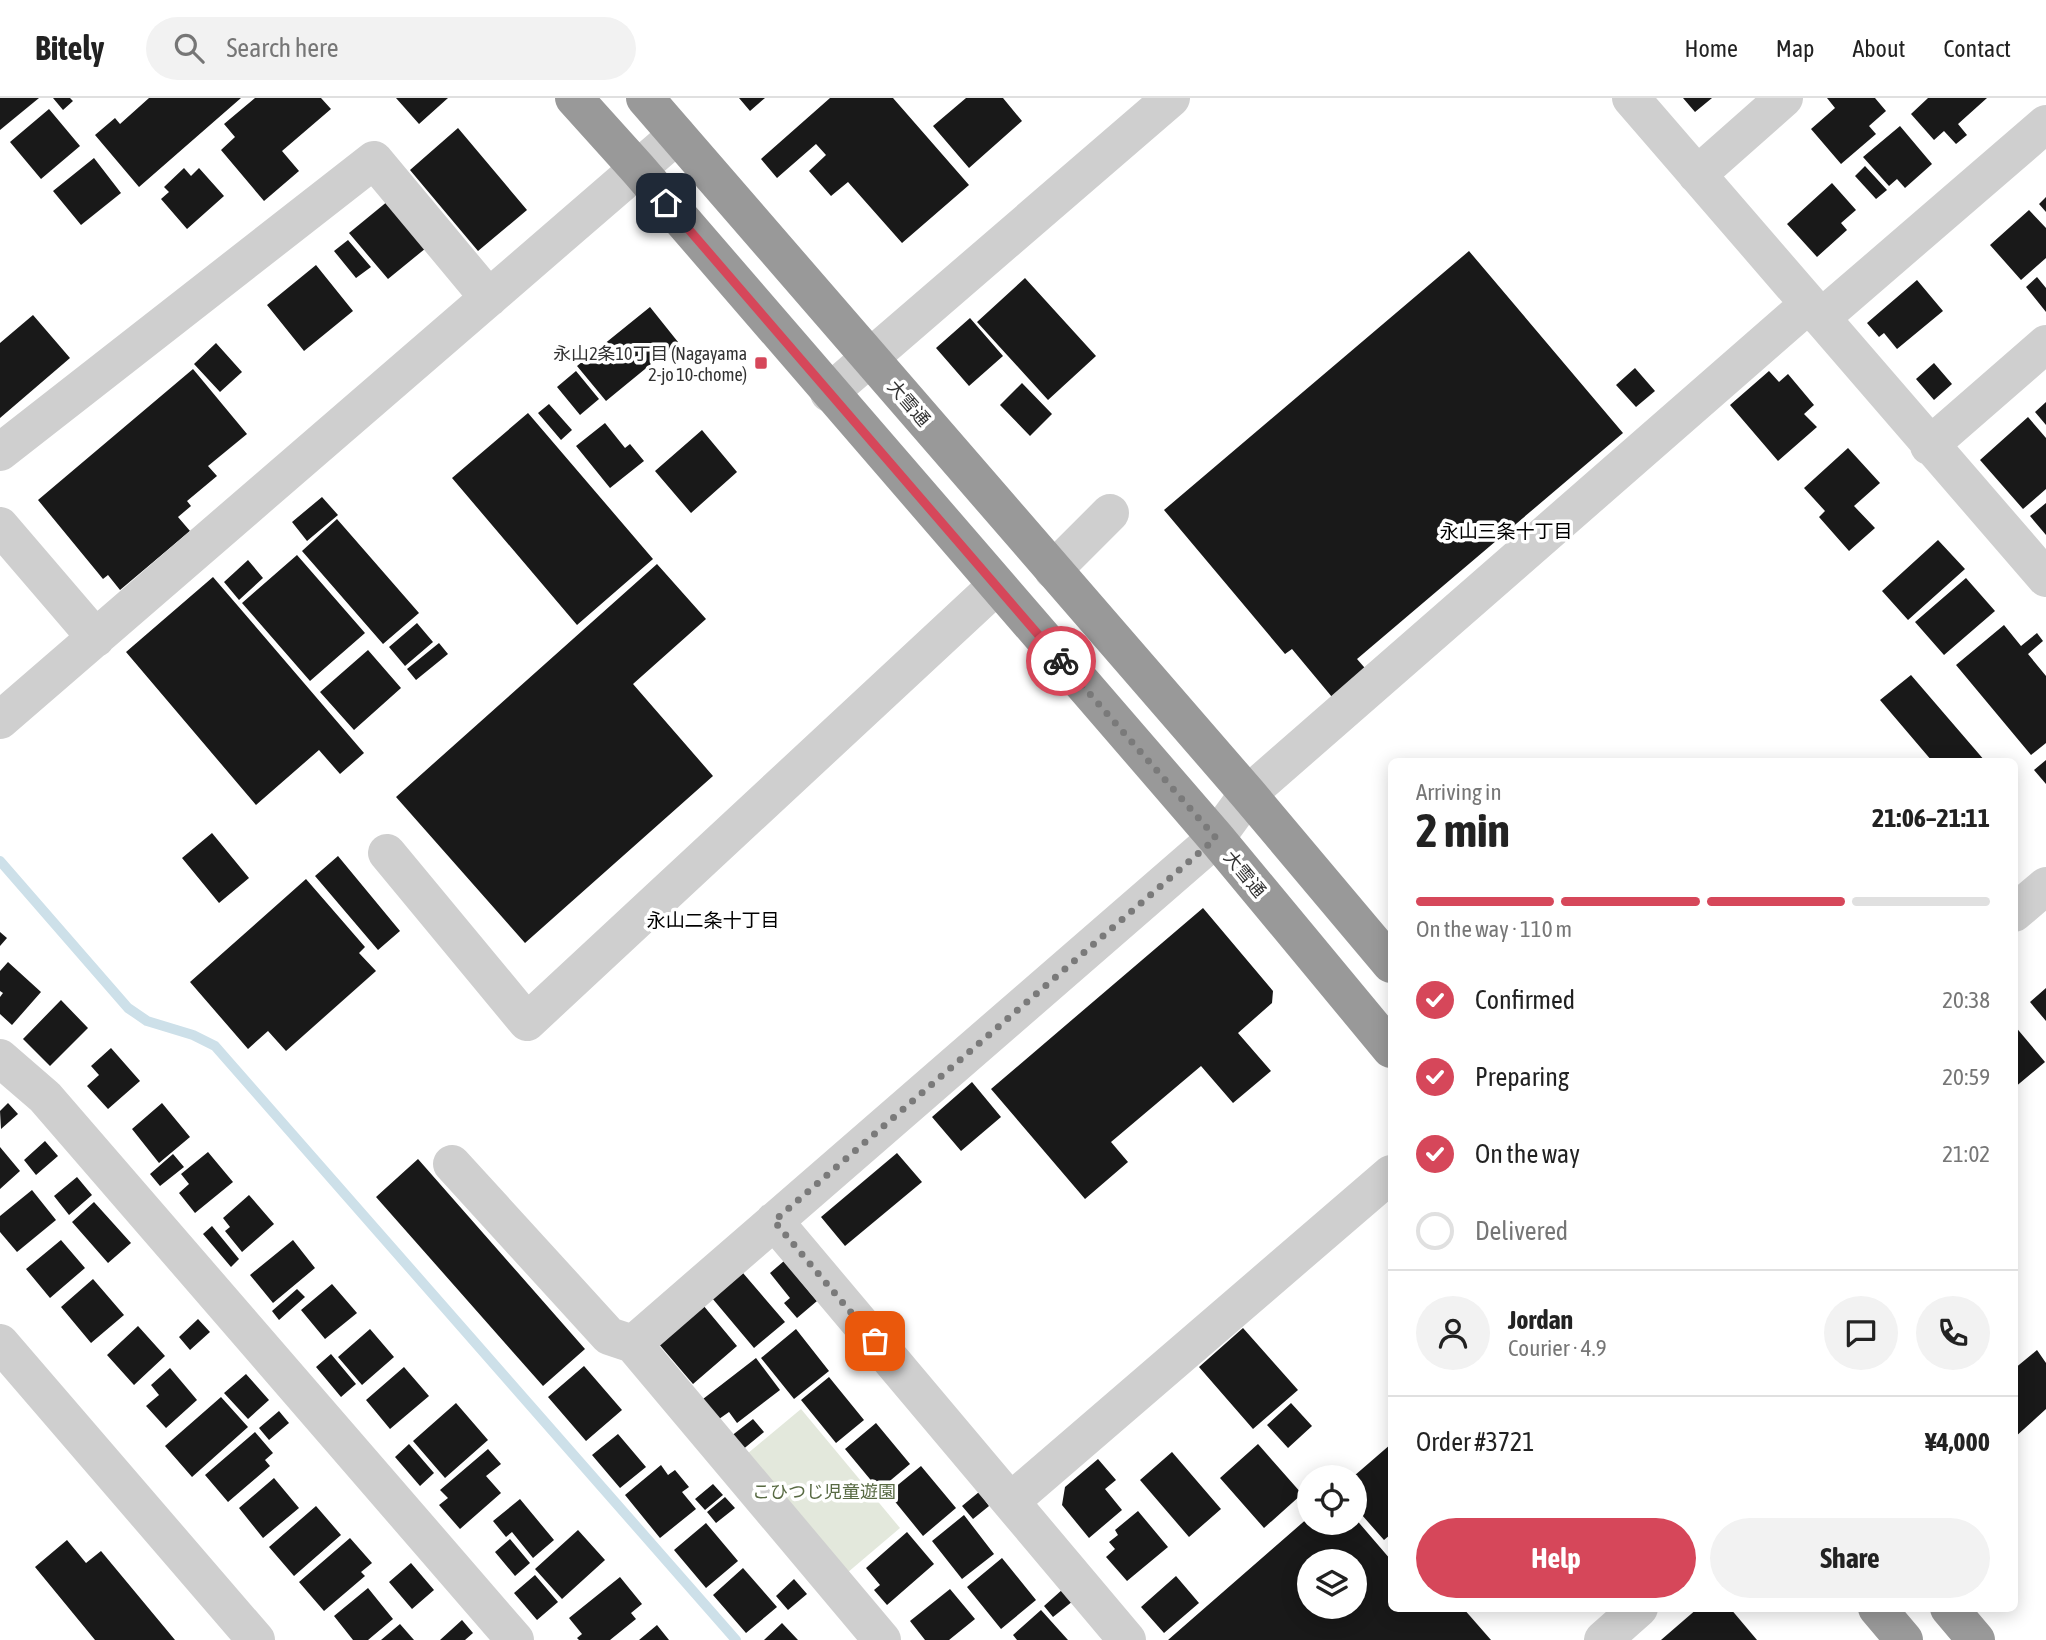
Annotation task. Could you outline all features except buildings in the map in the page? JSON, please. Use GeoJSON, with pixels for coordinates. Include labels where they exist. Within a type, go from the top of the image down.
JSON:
{"type":"FeatureCollection","features":[{"type":"Feature","properties":{"kind":"highway","name":"大雪通"},"geometry":{"type":"LineString","coordinates":[[574,98],[1216,838],[1388,1045]]}},
{"type":"Feature","properties":{"kind":"highway","name":"大雪通"},"geometry":{"type":"LineString","coordinates":[[645,98],[1248,794],[1388,960]]}},
{"type":"Feature","properties":{"kind":"highway"},"geometry":{"type":"LineString","coordinates":[[1880,1612],[1904,1640]]}},
{"type":"Feature","properties":{"kind":"highway"},"geometry":{"type":"LineString","coordinates":[[1952,1612],[1976,1640]]}},
{"type":"Feature","properties":{"kind":"street"},"geometry":{"type":"LineString","coordinates":[[829,393],[1171,98]]}},
{"type":"Feature","properties":{"kind":"street"},"geometry":{"type":"LineString","coordinates":[[1631,98],[1929,446],[2046,578]]}},
{"type":"Feature","properties":{"kind":"street"},"geometry":{"type":"LineString","coordinates":[[1697,175],[1784,98]]}},
{"type":"Feature","properties":{"kind":"street"},"geometry":{"type":"LineString","coordinates":[[633,1344],[1216,838],[1248,794],[1815,311],[2046,124]]}},
{"type":"Feature","properties":{"kind":"street"},"geometry":{"type":"LineString","coordinates":[[0,720],[677,135]]}},
{"type":"Feature","properties":{"kind":"street"},"geometry":{"type":"LineString","coordinates":[[0,452],[374,160],[489,298]]}},
{"type":"Feature","properties":{"kind":"street"},"geometry":{"type":"LineString","coordinates":[[1929,446],[2046,344]]}},
{"type":"Feature","properties":{"kind":"street"},"geometry":{"type":"LineString","coordinates":[[1053,570],[1110,513]]}},
{"type":"Feature","properties":{"kind":"street"},"geometry":{"type":"LineString","coordinates":[[0,526],[96,638]]}},
{"type":"Feature","properties":{"kind":"street"},"geometry":{"type":"LineString","coordinates":[[387,853],[527,1022],[996,586]]}},
{"type":"Feature","properties":{"kind":"street"},"geometry":{"type":"LineString","coordinates":[[2018,910],[2046,886]]}},
{"type":"Feature","properties":{"kind":"street"},"geometry":{"type":"LineString","coordinates":[[0,1058],[45,1097],[515,1640]]}},
{"type":"Feature","properties":{"kind":"street"},"geometry":{"type":"LineString","coordinates":[[453,1164],[609,1336],[633,1344],[882,1640]]}},
{"type":"Feature","properties":{"kind":"street"},"geometry":{"type":"LineString","coordinates":[[1011,1502],[1388,1177]]}},
{"type":"Feature","properties":{"kind":"street"},"geometry":{"type":"LineString","coordinates":[[774,1221],[1128,1640]]}},
{"type":"Feature","properties":{"kind":"street"},"geometry":{"type":"LineString","coordinates":[[0,1343],[256,1640]]}},
{"type":"Feature","properties":{"kind":"street"},"geometry":{"type":"LineString","coordinates":[[1603,1640],[1634,1612]]}},
{"type":"Feature","properties":{"kind":"green space","name":"こひつじ児童遊園"},"geometry":{"type":"Polygon","coordinates":[[[801,1409],[900,1528],[847,1573],[747,1454],[801,1409]]]}},
{"type":"Feature","properties":{"kind":"waterway"},"geometry":{"type":"LineString","coordinates":[[0,861],[128,1008],[147,1021],[193,1035],[215,1046],[736,1640]]}},
{"type":"Feature","properties":{"kind":"way so far"},"geometry":{"type":"LineString","coordinates":[[875,1341],[774,1221],[1216,838],[1061,661]]}},
{"type":"Feature","properties":{"kind":"place","name":"永山2条10丁目 (Nagayama 2-jo 10-chome)"},"geometry":{"type":"Point","coordinates":[761,363]}},
{"type":"Feature","properties":{"kind":"district","name":"永山三条十丁目"},"geometry":{"type":"Point","coordinates":[1506,531]}},
{"type":"Feature","properties":{"kind":"district","name":"永山二条十丁目"},"geometry":{"type":"Point","coordinates":[713,920]}},
{"type":"Feature","properties":{"kind":"route"},"geometry":{"type":"LineString","coordinates":[[666,203],[1061,661]]}}]}
